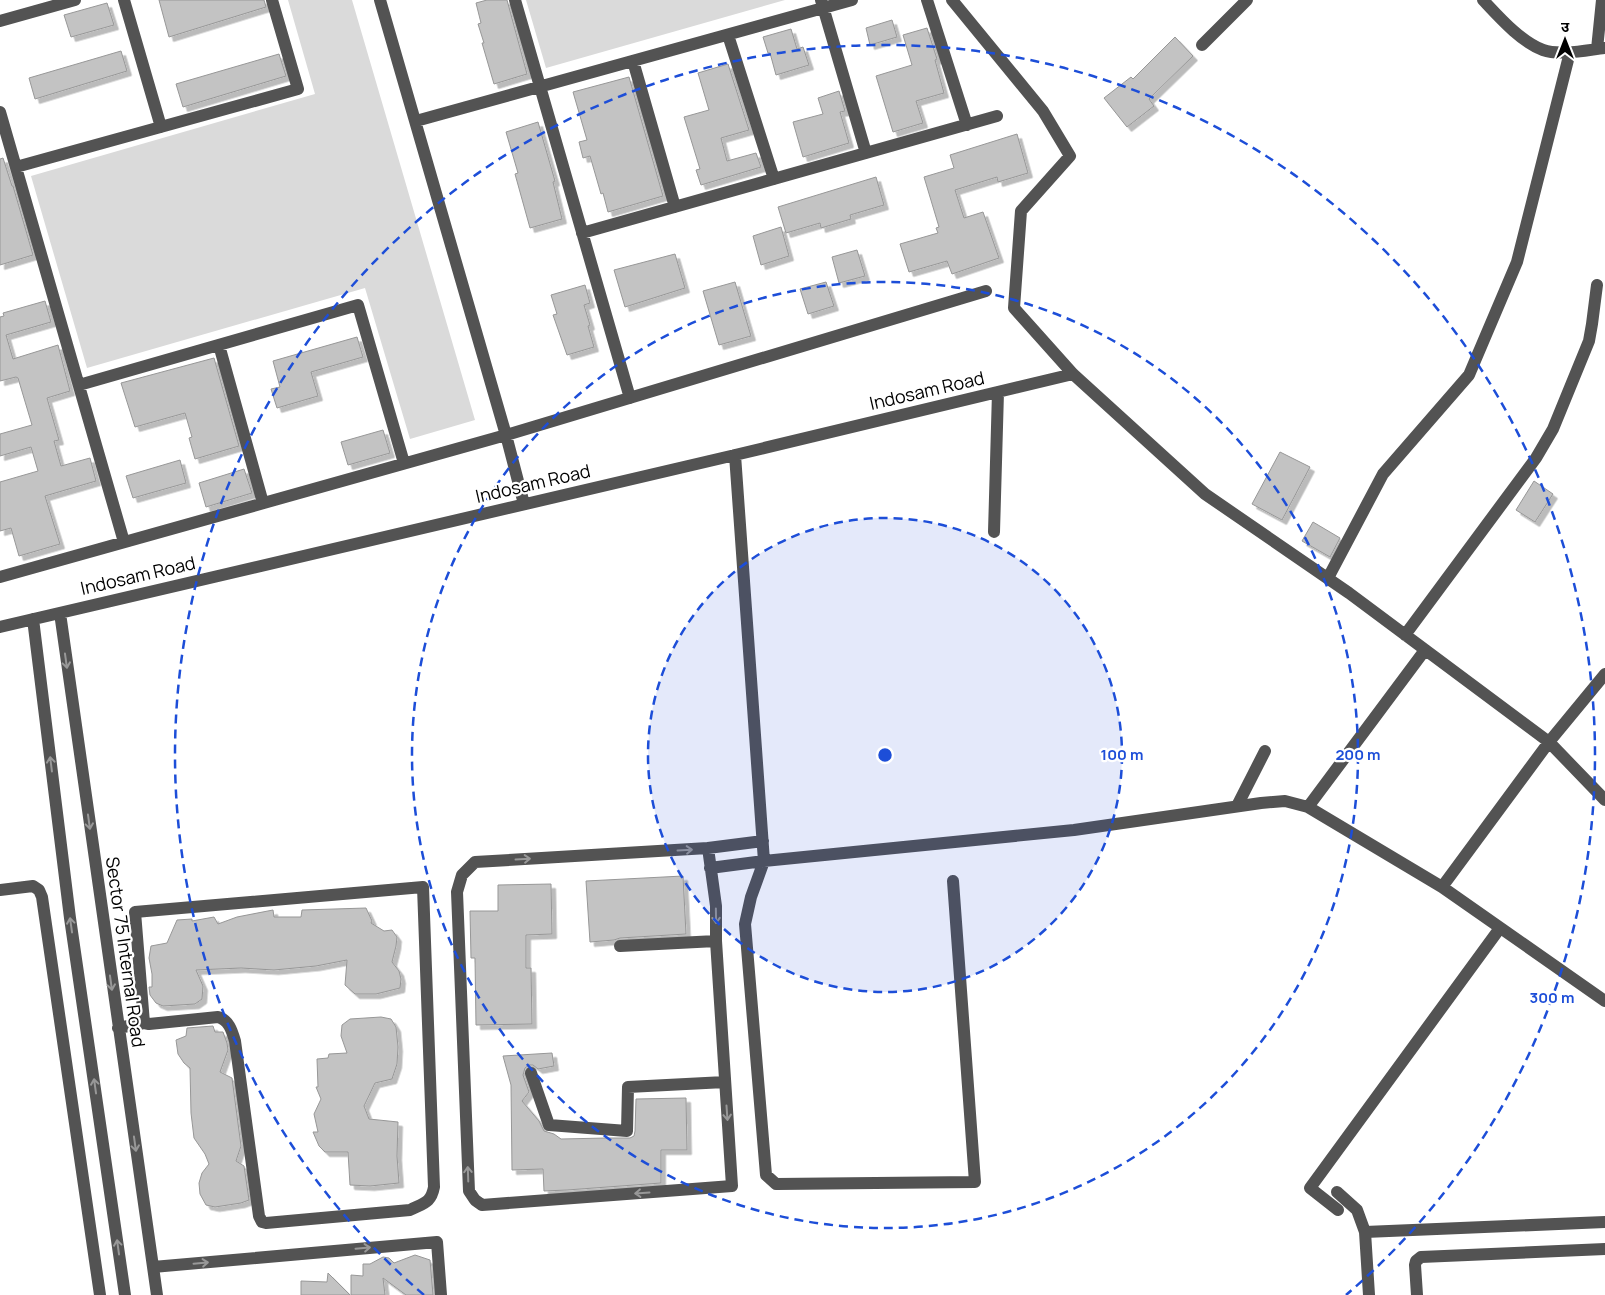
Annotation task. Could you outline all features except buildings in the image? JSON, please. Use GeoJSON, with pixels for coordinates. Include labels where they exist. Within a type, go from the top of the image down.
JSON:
{"type":"FeatureCollection","features":[{"type":"Feature","properties":{"kind":"street"},"geometry":{"type":"LineString","coordinates":[[0,21],[75,0]]}},
{"type":"Feature","properties":{"kind":"street"},"geometry":{"type":"LineString","coordinates":[[124,0],[161,127]]}},
{"type":"Feature","properties":{"kind":"street"},"geometry":{"type":"LineString","coordinates":[[16,167],[298,89],[272,0]]}},
{"type":"Feature","properties":{"kind":"street"},"geometry":{"type":"LineString","coordinates":[[380,0],[506,434],[524,504]]}},
{"type":"Feature","properties":{"kind":"street"},"geometry":{"type":"LineString","coordinates":[[515,0],[630,398]]}},
{"type":"Feature","properties":{"kind":"street"},"geometry":{"type":"LineString","coordinates":[[416,121],[728,34],[822,4],[852,0]]}},
{"type":"Feature","properties":{"kind":"street"},"geometry":{"type":"LineString","coordinates":[[927,0],[967,125]]}},
{"type":"Feature","properties":{"kind":"street"},"geometry":{"type":"LineString","coordinates":[[952,0],[1043,111],[1070,156],[1021,210],[1014,308],[1073,374],[1205,494],[1328,578],[1549,742],[1605,800]]}},
{"type":"Feature","properties":{"kind":"street"},"geometry":{"type":"LineString","coordinates":[[1202,45],[1247,0]]}},
{"type":"Feature","properties":{"kind":"street"},"geometry":{"type":"LineString","coordinates":[[1483,0],[1502,20],[1526,40],[1544,50],[1570,52],[1601,48],[1602,0]]}},
{"type":"Feature","properties":{"kind":"street"},"geometry":{"type":"LineString","coordinates":[[822,4],[866,153]]}},
{"type":"Feature","properties":{"kind":"street"},"geometry":{"type":"LineString","coordinates":[[728,34],[774,179]]}},
{"type":"Feature","properties":{"kind":"street"},"geometry":{"type":"LineString","coordinates":[[1328,578],[1383,474],[1469,375],[1517,262],[1570,52]]}},
{"type":"Feature","properties":{"kind":"street"},"geometry":{"type":"LineString","coordinates":[[633,61],[675,207]]}},
{"type":"Feature","properties":{"kind":"street"},"geometry":{"type":"LineString","coordinates":[[0,112],[124,542]]}},
{"type":"Feature","properties":{"kind":"street"},"geometry":{"type":"LineString","coordinates":[[582,233],[997,116]]}},
{"type":"Feature","properties":{"kind":"street"},"geometry":{"type":"LineString","coordinates":[[1405,635],[1547,442],[1589,341],[1597,284]]}},
{"type":"Feature","properties":{"kind":"street"},"geometry":{"type":"LineString","coordinates":[[0,577],[506,434],[986,291]]}},
{"type":"Feature","properties":{"kind":"street"},"geometry":{"type":"LineString","coordinates":[[79,385],[358,305],[404,463]]}},
{"type":"Feature","properties":{"kind":"street"},"geometry":{"type":"LineString","coordinates":[[219,345],[263,503]]}},
{"type":"Feature","properties":{"kind":"street","name":"Indosam Road"},"geometry":{"type":"LineString","coordinates":[[0,627],[1073,374]]}},
{"type":"Feature","properties":{"kind":"street"},"geometry":{"type":"LineString","coordinates":[[994,532],[998,392]]}},
{"type":"Feature","properties":{"kind":"street"},"geometry":{"type":"LineString","coordinates":[[735,455],[764,861],[751,897],[745,924],[766,1175],[776,1184],[975,1182],[953,881]]}},
{"type":"Feature","properties":{"kind":"street","name":"Sector 75 Internal Road"},"geometry":{"type":"LineString","coordinates":[[60,613],[156,1295]]}},
{"type":"Feature","properties":{"kind":"street"},"geometry":{"type":"LineString","coordinates":[[32,620],[70,918],[125,1295]]}},
{"type":"Feature","properties":{"kind":"street"},"geometry":{"type":"LineString","coordinates":[[1308,807],[1425,650]]}},
{"type":"Feature","properties":{"kind":"street"},"geometry":{"type":"LineString","coordinates":[[1442,888],[1549,742],[1605,674]]}},
{"type":"Feature","properties":{"kind":"street"},"geometry":{"type":"LineString","coordinates":[[1237,806],[1265,751]]}},
{"type":"Feature","properties":{"kind":"street"},"geometry":{"type":"LineString","coordinates":[[710,868],[1074,830],[1237,806],[1285,802],[1308,807],[1442,888],[1605,1002]]}},
{"type":"Feature","properties":{"kind":"street"},"geometry":{"type":"LineString","coordinates":[[708,848],[716,906],[716,941],[732,1186],[482,1205],[475,1200],[469,1191],[457,892],[462,875],[474,862],[708,848],[762,841]]}},
{"type":"Feature","properties":{"kind":"street"},"geometry":{"type":"LineString","coordinates":[[0,890],[34,886],[40,890],[42,898],[100,1295]]}},
{"type":"Feature","properties":{"kind":"street"},"geometry":{"type":"LineString","coordinates":[[118,1028],[144,1023],[218,1017],[230,1026],[235,1041],[259,1216],[262,1222],[410,1210],[427,1202],[432,1197],[434,1187],[423,887],[135,912],[144,1023]]}},
{"type":"Feature","properties":{"kind":"street"},"geometry":{"type":"LineString","coordinates":[[1338,1210],[1310,1188],[1500,928]]}},
{"type":"Feature","properties":{"kind":"street"},"geometry":{"type":"LineString","coordinates":[[620,946],[716,941]]}},
{"type":"Feature","properties":{"kind":"street"},"geometry":{"type":"LineString","coordinates":[[531,1074],[549,1125],[627,1131],[628,1087],[725,1082]]}},
{"type":"Feature","properties":{"kind":"street"},"geometry":{"type":"LineString","coordinates":[[1337,1192],[1357,1210],[1365,1232],[1369,1295]]}},
{"type":"Feature","properties":{"kind":"street"},"geometry":{"type":"LineString","coordinates":[[1365,1232],[1605,1222]]}},
{"type":"Feature","properties":{"kind":"street"},"geometry":{"type":"LineString","coordinates":[[153,1267],[437,1242],[441,1295]]}},
{"type":"Feature","properties":{"kind":"street"},"geometry":{"type":"LineString","coordinates":[[1417,1295],[1415,1266],[1416,1261],[1421,1257],[1605,1249]]}},
{"type":"Feature","properties":{"kind":"shaded area"},"geometry":{"type":"Polygon","coordinates":[[[288,0],[352,0],[475,420],[410,439],[365,288],[87,368],[31,176],[315,94],[288,0]]]}},
{"type":"Feature","properties":{"kind":"shaded area"},"geometry":{"type":"Polygon","coordinates":[[[526,0],[785,0],[546,68],[526,0]]]}}]}
